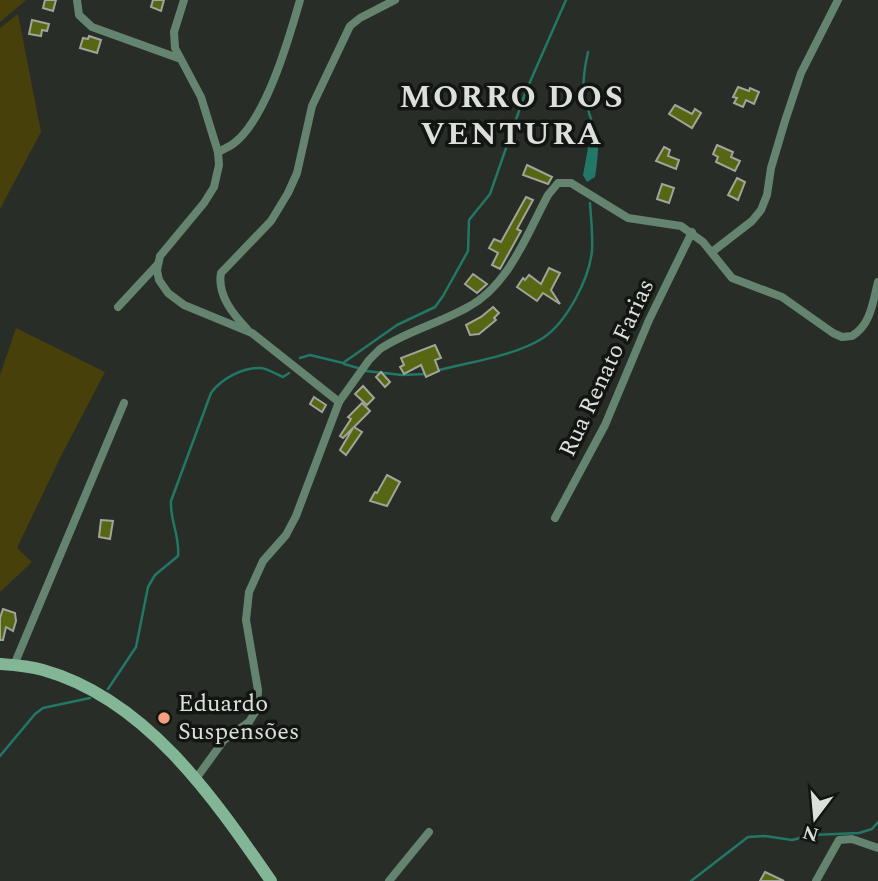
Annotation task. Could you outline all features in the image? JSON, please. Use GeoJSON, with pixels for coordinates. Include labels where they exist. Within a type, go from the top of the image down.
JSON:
{"type":"FeatureCollection","features":[{"type":"Feature","properties":{"kind":"main road"},"geometry":{"type":"LineString","coordinates":[[0,664],[53,673],[78,683],[109,700],[145,727],[195,780],[271,881]]}},
{"type":"Feature","properties":{"kind":"street"},"geometry":{"type":"LineString","coordinates":[[78,0],[79,15],[92,27],[178,58]]}},
{"type":"Feature","properties":{"kind":"street"},"geometry":{"type":"LineString","coordinates":[[118,307],[158,264],[164,250],[204,203],[217,177],[219,152],[197,88],[178,58],[174,32],[184,0]]}},
{"type":"Feature","properties":{"kind":"street"},"geometry":{"type":"LineString","coordinates":[[219,152],[239,139],[261,105],[285,51],[300,0]]}},
{"type":"Feature","properties":{"kind":"street"},"geometry":{"type":"LineString","coordinates":[[339,402],[252,333],[229,308],[220,285],[221,273],[242,248],[271,221],[288,193],[296,173],[312,106],[350,26],[359,18],[395,0]]}},
{"type":"Feature","properties":{"kind":"street"},"geometry":{"type":"LineString","coordinates":[[712,252],[752,221],[761,210],[781,133],[801,73],[838,0]]}},
{"type":"Feature","properties":{"kind":"street"},"geometry":{"type":"LineString","coordinates":[[195,780],[224,740],[249,722],[257,709],[258,690],[246,620],[249,592],[263,561],[293,523],[339,402],[380,349],[466,308],[489,292],[508,270],[548,195],[558,183],[568,182],[578,186],[628,218],[681,226],[692,232],[712,252],[732,278],[782,297],[830,332],[842,337],[855,335],[866,324],[878,282]]}},
{"type":"Feature","properties":{"kind":"street","name":"Rua Renato Farias"},"geometry":{"type":"LineString","coordinates":[[555,518],[601,433],[649,320],[692,232]]}},
{"type":"Feature","properties":{"kind":"street"},"geometry":{"type":"LineString","coordinates":[[158,264],[159,280],[172,297],[192,309],[252,333]]}},
{"type":"Feature","properties":{"kind":"street"},"geometry":{"type":"LineString","coordinates":[[14,666],[124,403]]}},
{"type":"Feature","properties":{"kind":"street"},"geometry":{"type":"LineString","coordinates":[[389,881],[429,832]]}},
{"type":"Feature","properties":{"kind":"street"},"geometry":{"type":"LineString","coordinates":[[816,881],[839,840],[852,839],[878,848]]}},
{"type":"Feature","properties":{"kind":"shaded area"},"geometry":{"type":"Polygon","coordinates":[[[0,0],[26,0],[0,22],[0,0]]]}},
{"type":"Feature","properties":{"kind":"shaded area"},"geometry":{"type":"Polygon","coordinates":[[[18,14],[41,132],[0,209],[0,28],[18,14]]]}},
{"type":"Feature","properties":{"kind":"shaded area"},"geometry":{"type":"Polygon","coordinates":[[[597,129],[598,138],[596,172],[595,177],[587,182],[583,175],[591,132],[597,129]]]}},
{"type":"Feature","properties":{"kind":"shaded area"},"geometry":{"type":"Polygon","coordinates":[[[16,328],[105,372],[17,548],[32,562],[0,592],[0,375],[16,328]]]}},
{"type":"Feature","properties":{"kind":"building"},"geometry":{"type":"Polygon","coordinates":[[[45,0],[56,0],[53,11],[43,8],[45,0]]]}},
{"type":"Feature","properties":{"kind":"building"},"geometry":{"type":"Polygon","coordinates":[[[153,0],[164,0],[161,11],[151,7],[153,0]]]}},
{"type":"Feature","properties":{"kind":"building"},"geometry":{"type":"Polygon","coordinates":[[[32,20],[49,24],[47,31],[42,30],[41,36],[29,34],[32,20]]]}},
{"type":"Feature","properties":{"kind":"building"},"geometry":{"type":"Polygon","coordinates":[[[89,36],[101,40],[97,53],[80,48],[83,38],[88,39],[89,36]]]}},
{"type":"Feature","properties":{"kind":"building"},"geometry":{"type":"Polygon","coordinates":[[[738,87],[759,92],[754,104],[746,100],[743,107],[734,103],[737,98],[733,97],[738,87]]]}},
{"type":"Feature","properties":{"kind":"building"},"geometry":{"type":"Polygon","coordinates":[[[675,105],[692,114],[695,109],[701,113],[692,128],[669,114],[675,105]]]}},
{"type":"Feature","properties":{"kind":"building"},"geometry":{"type":"Polygon","coordinates":[[[717,145],[733,152],[731,157],[740,161],[735,171],[716,162],[718,157],[713,154],[717,145]]]}},
{"type":"Feature","properties":{"kind":"building"},"geometry":{"type":"Polygon","coordinates":[[[664,147],[670,150],[668,156],[679,160],[676,169],[656,161],[664,147]]]}},
{"type":"Feature","properties":{"kind":"building"},"geometry":{"type":"Polygon","coordinates":[[[527,165],[552,177],[548,184],[523,175],[527,165]]]}},
{"type":"Feature","properties":{"kind":"building"},"geometry":{"type":"Polygon","coordinates":[[[737,178],[745,182],[738,200],[728,195],[737,178]]]}},
{"type":"Feature","properties":{"kind":"building"},"geometry":{"type":"Polygon","coordinates":[[[662,184],[674,188],[669,203],[657,199],[662,184]]]}},
{"type":"Feature","properties":{"kind":"building"},"geometry":{"type":"Polygon","coordinates":[[[526,197],[533,200],[517,229],[521,231],[500,269],[492,265],[498,253],[489,248],[494,239],[501,242],[526,197]]]}},
{"type":"Feature","properties":{"kind":"building"},"geometry":{"type":"Polygon","coordinates":[[[549,268],[560,273],[551,290],[560,304],[543,293],[537,301],[517,287],[523,278],[525,280],[529,275],[541,284],[549,268]]]}},
{"type":"Feature","properties":{"kind":"building"},"geometry":{"type":"Polygon","coordinates":[[[473,274],[487,284],[477,293],[465,284],[473,274]]]}},
{"type":"Feature","properties":{"kind":"building"},"geometry":{"type":"Polygon","coordinates":[[[493,307],[499,313],[494,318],[496,320],[479,334],[470,335],[466,325],[493,307]]]}},
{"type":"Feature","properties":{"kind":"building"},"geometry":{"type":"Polygon","coordinates":[[[435,345],[441,358],[435,360],[439,371],[426,377],[421,365],[404,374],[400,367],[404,365],[401,358],[435,345]]]}},
{"type":"Feature","properties":{"kind":"building"},"geometry":{"type":"Polygon","coordinates":[[[381,372],[390,382],[385,387],[376,377],[381,372]]]}},
{"type":"Feature","properties":{"kind":"building"},"geometry":{"type":"Polygon","coordinates":[[[363,386],[374,398],[367,405],[355,394],[363,386]]]}},
{"type":"Feature","properties":{"kind":"building"},"geometry":{"type":"Polygon","coordinates":[[[314,397],[326,405],[322,412],[310,404],[314,397]]]}},
{"type":"Feature","properties":{"kind":"building"},"geometry":{"type":"Polygon","coordinates":[[[362,403],[370,411],[354,427],[362,432],[346,455],[340,450],[353,428],[343,438],[340,436],[351,419],[348,417],[362,403]]]}},
{"type":"Feature","properties":{"kind":"building"},"geometry":{"type":"Polygon","coordinates":[[[387,475],[400,482],[387,506],[370,501],[375,492],[377,493],[387,475]]]}},
{"type":"Feature","properties":{"kind":"building"},"geometry":{"type":"Polygon","coordinates":[[[101,520],[113,521],[110,539],[99,537],[101,520]]]}},
{"type":"Feature","properties":{"kind":"building"},"geometry":{"type":"Polygon","coordinates":[[[3,609],[15,613],[16,621],[13,631],[6,627],[3,640],[0,640],[0,618],[3,609]]]}},
{"type":"Feature","properties":{"kind":"building"},"geometry":{"type":"Polygon","coordinates":[[[765,872],[784,881],[760,881],[765,872]]]}},
{"type":"Feature","properties":{"kind":"waterway"},"geometry":{"type":"LineString","coordinates":[[300,358],[310,355],[343,363],[397,325],[435,307],[468,251],[469,220],[490,194],[526,91],[566,0]]}},
{"type":"Feature","properties":{"kind":"waterway"},"geometry":{"type":"LineString","coordinates":[[588,52],[584,91],[594,129]]}},
{"type":"Feature","properties":{"kind":"waterway"},"geometry":{"type":"LineString","coordinates":[[436,371],[519,349],[552,331],[582,287],[590,262],[590,203]]}},
{"type":"Feature","properties":{"kind":"waterway"},"geometry":{"type":"LineString","coordinates":[[344,364],[358,368]]}},
{"type":"Feature","properties":{"kind":"waterway"},"geometry":{"type":"LineString","coordinates":[[108,689],[136,647],[148,587],[155,575],[178,556],[171,501],[211,393],[226,379],[254,368],[283,377],[289,373]]}},
{"type":"Feature","properties":{"kind":"waterway"},"geometry":{"type":"LineString","coordinates":[[366,371],[402,375],[426,374]]}},
{"type":"Feature","properties":{"kind":"waterway"},"geometry":{"type":"LineString","coordinates":[[0,756],[43,708],[90,698]]}},
{"type":"Feature","properties":{"kind":"waterway"},"geometry":{"type":"LineString","coordinates":[[691,881],[748,837],[765,836],[792,840],[812,835],[859,833],[872,829],[878,822]]}},
{"type":"Feature","properties":{"kind":"place","name":"Eduardo Suspensões"},"geometry":{"type":"Point","coordinates":[164,718]}},
{"type":"Feature","properties":{"kind":"district","name":"MORRO DOS VENTURA"},"geometry":{"type":"Point","coordinates":[512,116]}}]}
